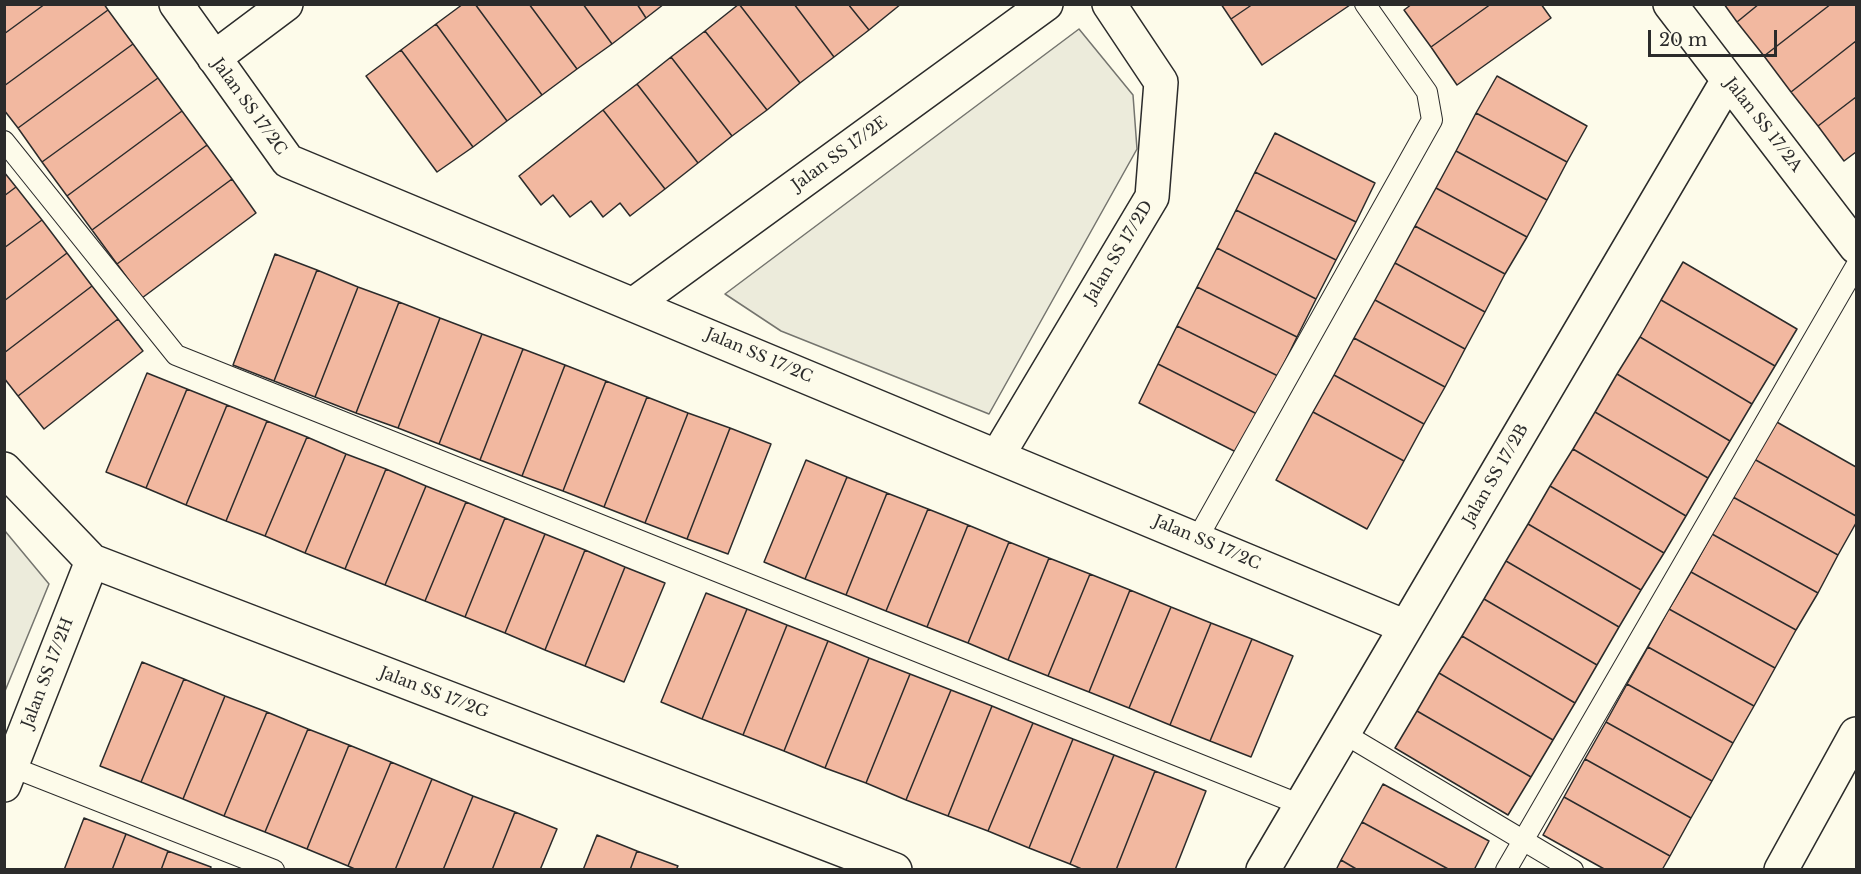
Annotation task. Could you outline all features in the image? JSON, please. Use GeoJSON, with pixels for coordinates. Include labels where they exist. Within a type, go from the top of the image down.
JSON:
{"type":"FeatureCollection","features":[{"type":"Feature","properties":{"kind":"street","name":"Jalan SS 17/2C"},"geometry":{"type":"LineString","coordinates":[[176,4],[288,161],[1406,627]]}},
{"type":"Feature","properties":{"kind":"street"},"geometry":{"type":"LineString","coordinates":[[214,58],[286,4]]}},
{"type":"Feature","properties":{"kind":"street","name":"Jalan SS 17/2E"},"geometry":{"type":"LineString","coordinates":[[634,304],[1046,4]]}},
{"type":"Feature","properties":{"kind":"street","name":"Jalan SS 17/2D"},"geometry":{"type":"LineString","coordinates":[[998,455],[1152,197],[1161,82],[1109,4]]}},
{"type":"Feature","properties":{"kind":"street","name":"Jalan SS 17/2A"},"geometry":{"type":"LineString","coordinates":[[1670,4],[1857,247]]}},
{"type":"Feature","properties":{"kind":"street","name":"Jalan SS 17/2B"},"geometry":{"type":"LineString","coordinates":[[1263,870],[1728,80]]}},
{"type":"Feature","properties":{"kind":"street","name":"Jalan SS 17/2G"},"geometry":{"type":"LineString","coordinates":[[4,469],[92,561],[895,870]]}},
{"type":"Feature","properties":{"kind":"street","name":"Jalan SS 17/2H"},"geometry":{"type":"LineString","coordinates":[[8,776],[92,561]]}},
{"type":"Feature","properties":{"kind":"street"},"geometry":{"type":"LineString","coordinates":[[1781,870],[1857,734]]}},
{"type":"Feature","properties":{"kind":"lane"},"geometry":{"type":"LineString","coordinates":[[1197,539],[1432,120],[1427,92],[1365,4]]}},
{"type":"Feature","properties":{"kind":"lane"},"geometry":{"type":"LineString","coordinates":[[4,141],[176,355],[1301,805]]}},
{"type":"Feature","properties":{"kind":"lane"},"geometry":{"type":"LineString","coordinates":[[1506,870],[1857,266]]}},
{"type":"Feature","properties":{"kind":"lane"},"geometry":{"type":"LineString","coordinates":[[1343,733],[1573,870]]}},
{"type":"Feature","properties":{"kind":"lane"},"geometry":{"type":"LineString","coordinates":[[8,776],[274,870]]}},
{"type":"Feature","properties":{"kind":"shaded area"},"geometry":{"type":"Polygon","coordinates":[[[1079,29],[1133,95],[1137,149],[989,414],[781,331],[725,294],[1079,29]]]}},
{"type":"Feature","properties":{"kind":"shaded area"},"geometry":{"type":"Polygon","coordinates":[[[5,531],[49,584],[5,691],[5,531]]]}},
{"type":"Feature","properties":{"kind":"building"},"geometry":{"type":"Polygon","coordinates":[[[4,4],[45,4],[4,34],[4,4]]]}},
{"type":"Feature","properties":{"kind":"building"},"geometry":{"type":"Polygon","coordinates":[[[45,4],[104,4],[108,10],[4,86],[4,34],[45,4]]]}},
{"type":"Feature","properties":{"kind":"building"},"geometry":{"type":"Polygon","coordinates":[[[463,4],[475,4],[542,95],[507,121],[436,24],[463,4]]]}},
{"type":"Feature","properties":{"kind":"building"},"geometry":{"type":"Polygon","coordinates":[[[475,4],[529,4],[577,69],[542,95],[475,4]]]}},
{"type":"Feature","properties":{"kind":"building"},"geometry":{"type":"Polygon","coordinates":[[[529,4],[583,4],[612,44],[577,69],[529,4]]]}},
{"type":"Feature","properties":{"kind":"building"},"geometry":{"type":"Polygon","coordinates":[[[583,4],[637,4],[646,18],[612,44],[583,4]]]}},
{"type":"Feature","properties":{"kind":"building"},"geometry":{"type":"Polygon","coordinates":[[[637,4],[664,4],[646,18],[637,4]]]}},
{"type":"Feature","properties":{"kind":"building"},"geometry":{"type":"Polygon","coordinates":[[[739,4],[794,4],[834,57],[800,83],[739,4]]]}},
{"type":"Feature","properties":{"kind":"building"},"geometry":{"type":"Polygon","coordinates":[[[739,4],[800,83],[767,110],[705,31],[739,4]]]}},
{"type":"Feature","properties":{"kind":"building"},"geometry":{"type":"Polygon","coordinates":[[[794,4],[848,4],[869,30],[834,57],[794,4]]]}},
{"type":"Feature","properties":{"kind":"building"},"geometry":{"type":"Polygon","coordinates":[[[848,4],[901,4],[869,30],[848,4]]]}},
{"type":"Feature","properties":{"kind":"building"},"geometry":{"type":"Polygon","coordinates":[[[1221,4],[1253,4],[1231,19],[1221,4]]]}},
{"type":"Feature","properties":{"kind":"building"},"geometry":{"type":"Polygon","coordinates":[[[1253,4],[1350,5],[1262,65],[1231,19],[1253,4]]]}},
{"type":"Feature","properties":{"kind":"building"},"geometry":{"type":"Polygon","coordinates":[[[1412,4],[1491,4],[1431,47],[1404,10],[1412,4]]]}},
{"type":"Feature","properties":{"kind":"building"},"geometry":{"type":"Polygon","coordinates":[[[1491,4],[1541,4],[1551,18],[1457,85],[1431,47],[1491,4]]]}},
{"type":"Feature","properties":{"kind":"building"},"geometry":{"type":"Polygon","coordinates":[[[1724,4],[1759,4],[1737,22],[1724,4]]]}},
{"type":"Feature","properties":{"kind":"building"},"geometry":{"type":"Polygon","coordinates":[[[1759,4],[1831,4],[1764,56],[1737,22],[1759,4]]]}},
{"type":"Feature","properties":{"kind":"building"},"geometry":{"type":"Polygon","coordinates":[[[1831,4],[1856,4],[1856,41],[1791,92],[1764,56],[1831,4]]]}},
{"type":"Feature","properties":{"kind":"building"},"geometry":{"type":"Polygon","coordinates":[[[108,10],[133,44],[18,128],[4,110],[4,86],[108,10]]]}},
{"type":"Feature","properties":{"kind":"building"},"geometry":{"type":"Polygon","coordinates":[[[436,24],[507,121],[473,147],[401,50],[436,24]]]}},
{"type":"Feature","properties":{"kind":"building"},"geometry":{"type":"Polygon","coordinates":[[[705,31],[767,110],[732,136],[671,57],[705,31]]]}},
{"type":"Feature","properties":{"kind":"building"},"geometry":{"type":"Polygon","coordinates":[[[1856,41],[1856,97],[1818,126],[1791,92],[1856,41]]]}},
{"type":"Feature","properties":{"kind":"building"},"geometry":{"type":"Polygon","coordinates":[[[133,44],[158,78],[42,162],[18,128],[133,44]]]}},
{"type":"Feature","properties":{"kind":"building"},"geometry":{"type":"Polygon","coordinates":[[[401,50],[473,147],[437,172],[366,76],[401,50]]]}},
{"type":"Feature","properties":{"kind":"building"},"geometry":{"type":"Polygon","coordinates":[[[671,57],[732,136],[698,163],[637,84],[671,57]]]}},
{"type":"Feature","properties":{"kind":"building"},"geometry":{"type":"Polygon","coordinates":[[[1497,76],[1587,126],[1567,162],[1476,113],[1497,76]]]}},
{"type":"Feature","properties":{"kind":"building"},"geometry":{"type":"Polygon","coordinates":[[[158,78],[182,111],[67,196],[42,162],[158,78]]]}},
{"type":"Feature","properties":{"kind":"building"},"geometry":{"type":"Polygon","coordinates":[[[637,84],[698,163],[665,189],[603,110],[637,84]]]}},
{"type":"Feature","properties":{"kind":"building"},"geometry":{"type":"Polygon","coordinates":[[[1856,97],[1856,152],[1844,161],[1818,126],[1856,97]]]}},
{"type":"Feature","properties":{"kind":"building"},"geometry":{"type":"Polygon","coordinates":[[[603,110],[665,189],[630,216],[620,203],[603,217],[591,201],[570,217],[553,195],[541,205],[519,176],[603,110]]]}},
{"type":"Feature","properties":{"kind":"building"},"geometry":{"type":"Polygon","coordinates":[[[182,111],[207,145],[92,230],[67,196],[182,111]]]}},
{"type":"Feature","properties":{"kind":"building"},"geometry":{"type":"Polygon","coordinates":[[[1476,113],[1567,162],[1547,200],[1456,151],[1476,113]]]}},
{"type":"Feature","properties":{"kind":"building"},"geometry":{"type":"Polygon","coordinates":[[[1275,133],[1375,183],[1356,222],[1255,172],[1275,133]]]}},
{"type":"Feature","properties":{"kind":"building"},"geometry":{"type":"Polygon","coordinates":[[[207,145],[232,179],[117,264],[92,230],[207,145]]]}},
{"type":"Feature","properties":{"kind":"building"},"geometry":{"type":"Polygon","coordinates":[[[1456,151],[1547,200],[1527,237],[1436,188],[1456,151]]]}},
{"type":"Feature","properties":{"kind":"building"},"geometry":{"type":"Polygon","coordinates":[[[4,172],[16,187],[4,196],[4,172]]]}},
{"type":"Feature","properties":{"kind":"building"},"geometry":{"type":"Polygon","coordinates":[[[1255,172],[1356,222],[1336,260],[1236,210],[1255,172]]]}},
{"type":"Feature","properties":{"kind":"building"},"geometry":{"type":"Polygon","coordinates":[[[232,179],[256,213],[142,298],[117,264],[232,179]]]}},
{"type":"Feature","properties":{"kind":"building"},"geometry":{"type":"Polygon","coordinates":[[[16,187],[42,220],[4,248],[4,196],[16,187]]]}},
{"type":"Feature","properties":{"kind":"building"},"geometry":{"type":"Polygon","coordinates":[[[1436,188],[1527,237],[1505,274],[1415,226],[1436,188]]]}},
{"type":"Feature","properties":{"kind":"building"},"geometry":{"type":"Polygon","coordinates":[[[1236,210],[1336,260],[1316,299],[1217,248],[1236,210]]]}},
{"type":"Feature","properties":{"kind":"building"},"geometry":{"type":"Polygon","coordinates":[[[42,220],[67,253],[4,301],[4,248],[42,220]]]}},
{"type":"Feature","properties":{"kind":"building"},"geometry":{"type":"Polygon","coordinates":[[[1415,226],[1505,274],[1485,312],[1395,263],[1415,226]]]}},
{"type":"Feature","properties":{"kind":"building"},"geometry":{"type":"Polygon","coordinates":[[[1217,248],[1316,299],[1297,337],[1197,287],[1217,248]]]}},
{"type":"Feature","properties":{"kind":"building"},"geometry":{"type":"Polygon","coordinates":[[[67,253],[92,286],[4,353],[4,301],[67,253]]]}},
{"type":"Feature","properties":{"kind":"building"},"geometry":{"type":"Polygon","coordinates":[[[275,254],[317,270],[274,381],[233,365],[275,254]]]}},
{"type":"Feature","properties":{"kind":"building"},"geometry":{"type":"Polygon","coordinates":[[[1683,262],[1797,329],[1775,366],[1661,300],[1683,262]]]}},
{"type":"Feature","properties":{"kind":"building"},"geometry":{"type":"Polygon","coordinates":[[[1395,263],[1485,312],[1465,349],[1375,300],[1395,263]]]}},
{"type":"Feature","properties":{"kind":"building"},"geometry":{"type":"Polygon","coordinates":[[[317,270],[358,287],[315,397],[274,381],[317,270]]]}},
{"type":"Feature","properties":{"kind":"building"},"geometry":{"type":"Polygon","coordinates":[[[92,286],[118,319],[18,396],[4,378],[4,353],[92,286]]]}},
{"type":"Feature","properties":{"kind":"building"},"geometry":{"type":"Polygon","coordinates":[[[358,287],[399,302],[356,413],[315,397],[358,287]]]}},
{"type":"Feature","properties":{"kind":"building"},"geometry":{"type":"Polygon","coordinates":[[[1197,287],[1297,337],[1278,376],[1177,326],[1197,287]]]}},
{"type":"Feature","properties":{"kind":"building"},"geometry":{"type":"Polygon","coordinates":[[[1375,300],[1465,349],[1445,387],[1354,338],[1375,300]]]}},
{"type":"Feature","properties":{"kind":"building"},"geometry":{"type":"Polygon","coordinates":[[[1661,300],[1775,366],[1752,404],[1640,337],[1661,300]]]}},
{"type":"Feature","properties":{"kind":"building"},"geometry":{"type":"Polygon","coordinates":[[[399,302],[440,318],[398,428],[356,413],[399,302]]]}},
{"type":"Feature","properties":{"kind":"building"},"geometry":{"type":"Polygon","coordinates":[[[440,318],[482,334],[439,444],[398,428],[440,318]]]}},
{"type":"Feature","properties":{"kind":"building"},"geometry":{"type":"Polygon","coordinates":[[[118,319],[143,351],[44,429],[18,396],[118,319]]]}},
{"type":"Feature","properties":{"kind":"building"},"geometry":{"type":"Polygon","coordinates":[[[1177,326],[1278,376],[1257,414],[1158,364],[1177,326]]]}},
{"type":"Feature","properties":{"kind":"building"},"geometry":{"type":"Polygon","coordinates":[[[482,334],[523,349],[480,460],[439,444],[482,334]]]}},
{"type":"Feature","properties":{"kind":"building"},"geometry":{"type":"Polygon","coordinates":[[[1640,337],[1752,404],[1730,441],[1617,374],[1640,337]]]}},
{"type":"Feature","properties":{"kind":"building"},"geometry":{"type":"Polygon","coordinates":[[[1354,338],[1445,387],[1424,424],[1334,375],[1354,338]]]}},
{"type":"Feature","properties":{"kind":"building"},"geometry":{"type":"Polygon","coordinates":[[[523,349],[565,365],[522,476],[480,460],[523,349]]]}},
{"type":"Feature","properties":{"kind":"building"},"geometry":{"type":"Polygon","coordinates":[[[1158,364],[1257,414],[1238,453],[1139,403],[1158,364]]]}},
{"type":"Feature","properties":{"kind":"building"},"geometry":{"type":"Polygon","coordinates":[[[565,365],[606,381],[563,491],[522,476],[565,365]]]}},
{"type":"Feature","properties":{"kind":"building"},"geometry":{"type":"Polygon","coordinates":[[[147,373],[187,389],[146,488],[106,472],[147,373]]]}},
{"type":"Feature","properties":{"kind":"building"},"geometry":{"type":"Polygon","coordinates":[[[1617,374],[1730,441],[1708,478],[1595,412],[1617,374]]]}},
{"type":"Feature","properties":{"kind":"building"},"geometry":{"type":"Polygon","coordinates":[[[1334,375],[1424,424],[1404,461],[1313,412],[1334,375]]]}},
{"type":"Feature","properties":{"kind":"building"},"geometry":{"type":"Polygon","coordinates":[[[606,381],[647,397],[604,507],[563,491],[606,381]]]}},
{"type":"Feature","properties":{"kind":"building"},"geometry":{"type":"Polygon","coordinates":[[[187,389],[227,405],[186,505],[146,488],[187,389]]]}},
{"type":"Feature","properties":{"kind":"building"},"geometry":{"type":"Polygon","coordinates":[[[647,397],[688,413],[645,523],[604,507],[647,397]]]}},
{"type":"Feature","properties":{"kind":"building"},"geometry":{"type":"Polygon","coordinates":[[[227,405],[267,421],[226,521],[186,505],[227,405]]]}},
{"type":"Feature","properties":{"kind":"building"},"geometry":{"type":"Polygon","coordinates":[[[1313,412],[1404,461],[1367,529],[1276,480],[1313,412]]]}},
{"type":"Feature","properties":{"kind":"building"},"geometry":{"type":"Polygon","coordinates":[[[1595,412],[1708,478],[1686,516],[1573,449],[1595,412]]]}},
{"type":"Feature","properties":{"kind":"building"},"geometry":{"type":"Polygon","coordinates":[[[688,413],[730,428],[687,539],[645,523],[688,413]]]}},
{"type":"Feature","properties":{"kind":"building"},"geometry":{"type":"Polygon","coordinates":[[[267,421],[307,437],[265,536],[226,521],[267,421]]]}},
{"type":"Feature","properties":{"kind":"building"},"geometry":{"type":"Polygon","coordinates":[[[1775,421],[1856,467],[1856,516],[1754,459],[1775,421]]]}},
{"type":"Feature","properties":{"kind":"building"},"geometry":{"type":"Polygon","coordinates":[[[730,428],[771,444],[728,554],[687,539],[730,428]]]}},
{"type":"Feature","properties":{"kind":"building"},"geometry":{"type":"Polygon","coordinates":[[[307,437],[346,454],[305,553],[265,536],[307,437]]]}},
{"type":"Feature","properties":{"kind":"building"},"geometry":{"type":"Polygon","coordinates":[[[1573,449],[1686,516],[1664,553],[1550,486],[1573,449]]]}},
{"type":"Feature","properties":{"kind":"building"},"geometry":{"type":"Polygon","coordinates":[[[346,454],[386,469],[345,569],[305,553],[346,454]]]}},
{"type":"Feature","properties":{"kind":"building"},"geometry":{"type":"Polygon","coordinates":[[[1754,459],[1856,516],[1856,523],[1838,555],[1733,497],[1754,459]]]}},
{"type":"Feature","properties":{"kind":"building"},"geometry":{"type":"Polygon","coordinates":[[[806,460],[847,477],[805,579],[764,562],[806,460]]]}},
{"type":"Feature","properties":{"kind":"building"},"geometry":{"type":"Polygon","coordinates":[[[386,469],[426,486],[385,585],[345,569],[386,469]]]}},
{"type":"Feature","properties":{"kind":"building"},"geometry":{"type":"Polygon","coordinates":[[[847,477],[887,493],[846,595],[805,579],[847,477]]]}},
{"type":"Feature","properties":{"kind":"building"},"geometry":{"type":"Polygon","coordinates":[[[426,486],[466,502],[425,601],[385,585],[426,486]]]}},
{"type":"Feature","properties":{"kind":"building"},"geometry":{"type":"Polygon","coordinates":[[[1550,486],[1664,553],[1641,590],[1528,524],[1550,486]]]}},
{"type":"Feature","properties":{"kind":"building"},"geometry":{"type":"Polygon","coordinates":[[[887,493],[928,509],[886,611],[846,595],[887,493]]]}},
{"type":"Feature","properties":{"kind":"building"},"geometry":{"type":"Polygon","coordinates":[[[1733,497],[1838,555],[1818,593],[1712,534],[1733,497]]]}},
{"type":"Feature","properties":{"kind":"building"},"geometry":{"type":"Polygon","coordinates":[[[466,502],[505,518],[465,617],[425,601],[466,502]]]}},
{"type":"Feature","properties":{"kind":"building"},"geometry":{"type":"Polygon","coordinates":[[[928,509],[968,525],[927,627],[886,611],[928,509]]]}},
{"type":"Feature","properties":{"kind":"building"},"geometry":{"type":"Polygon","coordinates":[[[505,518],[545,534],[505,633],[465,617],[505,518]]]}},
{"type":"Feature","properties":{"kind":"building"},"geometry":{"type":"Polygon","coordinates":[[[1528,524],[1641,590],[1619,627],[1506,561],[1528,524]]]}},
{"type":"Feature","properties":{"kind":"building"},"geometry":{"type":"Polygon","coordinates":[[[968,525],[1009,542],[968,643],[927,627],[968,525]]]}},
{"type":"Feature","properties":{"kind":"building"},"geometry":{"type":"Polygon","coordinates":[[[545,534],[585,550],[545,650],[505,633],[545,534]]]}},
{"type":"Feature","properties":{"kind":"building"},"geometry":{"type":"Polygon","coordinates":[[[1712,534],[1818,593],[1796,630],[1691,572],[1712,534]]]}},
{"type":"Feature","properties":{"kind":"building"},"geometry":{"type":"Polygon","coordinates":[[[1009,542],[1049,558],[1008,660],[968,643],[1009,542]]]}},
{"type":"Feature","properties":{"kind":"building"},"geometry":{"type":"Polygon","coordinates":[[[585,550],[625,567],[585,666],[545,650],[585,550]]]}},
{"type":"Feature","properties":{"kind":"building"},"geometry":{"type":"Polygon","coordinates":[[[1049,558],[1090,574],[1048,676],[1008,660],[1049,558]]]}},
{"type":"Feature","properties":{"kind":"building"},"geometry":{"type":"Polygon","coordinates":[[[1506,561],[1619,627],[1597,665],[1484,599],[1506,561]]]}},
{"type":"Feature","properties":{"kind":"building"},"geometry":{"type":"Polygon","coordinates":[[[625,567],[665,583],[624,682],[585,666],[625,567]]]}},
{"type":"Feature","properties":{"kind":"building"},"geometry":{"type":"Polygon","coordinates":[[[1691,572],[1796,630],[1775,668],[1669,609],[1691,572]]]}},
{"type":"Feature","properties":{"kind":"building"},"geometry":{"type":"Polygon","coordinates":[[[1090,574],[1130,590],[1089,692],[1048,676],[1090,574]]]}},
{"type":"Feature","properties":{"kind":"building"},"geometry":{"type":"Polygon","coordinates":[[[1130,590],[1171,607],[1129,708],[1089,692],[1130,590]]]}},
{"type":"Feature","properties":{"kind":"building"},"geometry":{"type":"Polygon","coordinates":[[[706,593],[747,609],[702,719],[661,702],[706,593]]]}},
{"type":"Feature","properties":{"kind":"building"},"geometry":{"type":"Polygon","coordinates":[[[1484,599],[1597,665],[1575,703],[1462,636],[1484,599]]]}},
{"type":"Feature","properties":{"kind":"building"},"geometry":{"type":"Polygon","coordinates":[[[1171,607],[1211,623],[1170,725],[1129,708],[1171,607]]]}},
{"type":"Feature","properties":{"kind":"building"},"geometry":{"type":"Polygon","coordinates":[[[747,609],[787,625],[743,735],[702,719],[747,609]]]}},
{"type":"Feature","properties":{"kind":"building"},"geometry":{"type":"Polygon","coordinates":[[[1669,609],[1775,668],[1754,706],[1648,647],[1669,609]]]}},
{"type":"Feature","properties":{"kind":"building"},"geometry":{"type":"Polygon","coordinates":[[[1211,623],[1252,639],[1210,741],[1170,725],[1211,623]]]}},
{"type":"Feature","properties":{"kind":"building"},"geometry":{"type":"Polygon","coordinates":[[[787,625],[828,641],[784,751],[743,735],[787,625]]]}},
{"type":"Feature","properties":{"kind":"building"},"geometry":{"type":"Polygon","coordinates":[[[1462,636],[1575,703],[1553,740],[1439,673],[1462,636]]]}},
{"type":"Feature","properties":{"kind":"building"},"geometry":{"type":"Polygon","coordinates":[[[1252,639],[1293,656],[1251,757],[1210,741],[1252,639]]]}},
{"type":"Feature","properties":{"kind":"building"},"geometry":{"type":"Polygon","coordinates":[[[828,641],[869,658],[825,768],[784,751],[828,641]]]}},
{"type":"Feature","properties":{"kind":"building"},"geometry":{"type":"Polygon","coordinates":[[[1648,647],[1754,706],[1733,743],[1627,684],[1648,647]]]}},
{"type":"Feature","properties":{"kind":"building"},"geometry":{"type":"Polygon","coordinates":[[[869,658],[910,674],[866,783],[825,768],[869,658]]]}},
{"type":"Feature","properties":{"kind":"building"},"geometry":{"type":"Polygon","coordinates":[[[142,662],[184,679],[141,782],[100,766],[142,662]]]}},
{"type":"Feature","properties":{"kind":"building"},"geometry":{"type":"Polygon","coordinates":[[[1439,673],[1553,740],[1531,777],[1417,711],[1439,673]]]}},
{"type":"Feature","properties":{"kind":"building"},"geometry":{"type":"Polygon","coordinates":[[[910,674],[951,690],[906,800],[866,783],[910,674]]]}},
{"type":"Feature","properties":{"kind":"building"},"geometry":{"type":"Polygon","coordinates":[[[184,679],[225,696],[183,799],[141,782],[184,679]]]}},
{"type":"Feature","properties":{"kind":"building"},"geometry":{"type":"Polygon","coordinates":[[[1627,684],[1733,743],[1712,781],[1606,722],[1627,684]]]}},
{"type":"Feature","properties":{"kind":"building"},"geometry":{"type":"Polygon","coordinates":[[[951,690],[992,706],[948,816],[906,800],[951,690]]]}},
{"type":"Feature","properties":{"kind":"building"},"geometry":{"type":"Polygon","coordinates":[[[225,696],[267,712],[224,816],[183,799],[225,696]]]}},
{"type":"Feature","properties":{"kind":"building"},"geometry":{"type":"Polygon","coordinates":[[[992,706],[1033,723],[988,831],[948,816],[992,706]]]}},
{"type":"Feature","properties":{"kind":"building"},"geometry":{"type":"Polygon","coordinates":[[[1417,711],[1531,777],[1508,815],[1395,748],[1417,711]]]}},
{"type":"Feature","properties":{"kind":"building"},"geometry":{"type":"Polygon","coordinates":[[[267,712],[308,729],[265,832],[224,816],[267,712]]]}},
{"type":"Feature","properties":{"kind":"building"},"geometry":{"type":"Polygon","coordinates":[[[1606,722],[1712,781],[1691,818],[1585,759],[1606,722]]]}},
{"type":"Feature","properties":{"kind":"building"},"geometry":{"type":"Polygon","coordinates":[[[1033,723],[1073,739],[1029,848],[988,831],[1033,723]]]}},
{"type":"Feature","properties":{"kind":"building"},"geometry":{"type":"Polygon","coordinates":[[[308,729],[349,745],[307,849],[265,832],[308,729]]]}},
{"type":"Feature","properties":{"kind":"building"},"geometry":{"type":"Polygon","coordinates":[[[1073,739],[1114,755],[1070,864],[1029,848],[1073,739]]]}},
{"type":"Feature","properties":{"kind":"building"},"geometry":{"type":"Polygon","coordinates":[[[349,745],[391,762],[348,866],[307,849],[349,745]]]}},
{"type":"Feature","properties":{"kind":"building"},"geometry":{"type":"Polygon","coordinates":[[[1114,755],[1155,771],[1116,870],[1084,870],[1070,864],[1114,755]]]}},
{"type":"Feature","properties":{"kind":"building"},"geometry":{"type":"Polygon","coordinates":[[[1585,759],[1691,818],[1670,856],[1564,797],[1585,759]]]}},
{"type":"Feature","properties":{"kind":"building"},"geometry":{"type":"Polygon","coordinates":[[[391,762],[432,779],[395,870],[357,870],[348,866],[391,762]]]}},
{"type":"Feature","properties":{"kind":"building"},"geometry":{"type":"Polygon","coordinates":[[[1155,771],[1206,791],[1175,870],[1116,870],[1155,771]]]}},
{"type":"Feature","properties":{"kind":"building"},"geometry":{"type":"Polygon","coordinates":[[[432,779],[473,796],[443,870],[395,870],[432,779]]]}},
{"type":"Feature","properties":{"kind":"building"},"geometry":{"type":"Polygon","coordinates":[[[1383,784],[1489,841],[1474,870],[1450,870],[1362,822],[1383,784]]]}},
{"type":"Feature","properties":{"kind":"building"},"geometry":{"type":"Polygon","coordinates":[[[473,796],[515,812],[492,870],[443,870],[473,796]]]}},
{"type":"Feature","properties":{"kind":"building"},"geometry":{"type":"Polygon","coordinates":[[[1564,797],[1670,856],[1662,870],[1606,870],[1543,835],[1564,797]]]}},
{"type":"Feature","properties":{"kind":"building"},"geometry":{"type":"Polygon","coordinates":[[[515,812],[557,829],[540,870],[492,870],[515,812]]]}},
{"type":"Feature","properties":{"kind":"building"},"geometry":{"type":"Polygon","coordinates":[[[84,818],[126,834],[112,870],[64,870],[84,818]]]}},
{"type":"Feature","properties":{"kind":"building"},"geometry":{"type":"Polygon","coordinates":[[[1362,822],[1450,870],[1358,870],[1341,860],[1362,822]]]}},
{"type":"Feature","properties":{"kind":"building"},"geometry":{"type":"Polygon","coordinates":[[[126,834],[168,851],[161,870],[112,870],[126,834]]]}},
{"type":"Feature","properties":{"kind":"building"},"geometry":{"type":"Polygon","coordinates":[[[597,835],[637,851],[630,870],[583,870],[597,835]]]}},
{"type":"Feature","properties":{"kind":"building"},"geometry":{"type":"Polygon","coordinates":[[[168,851],[211,867],[210,870],[161,870],[168,851]]]}},
{"type":"Feature","properties":{"kind":"building"},"geometry":{"type":"Polygon","coordinates":[[[637,851],[678,866],[676,870],[630,870],[637,851]]]}},
{"type":"Feature","properties":{"kind":"building"},"geometry":{"type":"Polygon","coordinates":[[[1341,860],[1358,870],[1336,870],[1341,860]]]}}]}
